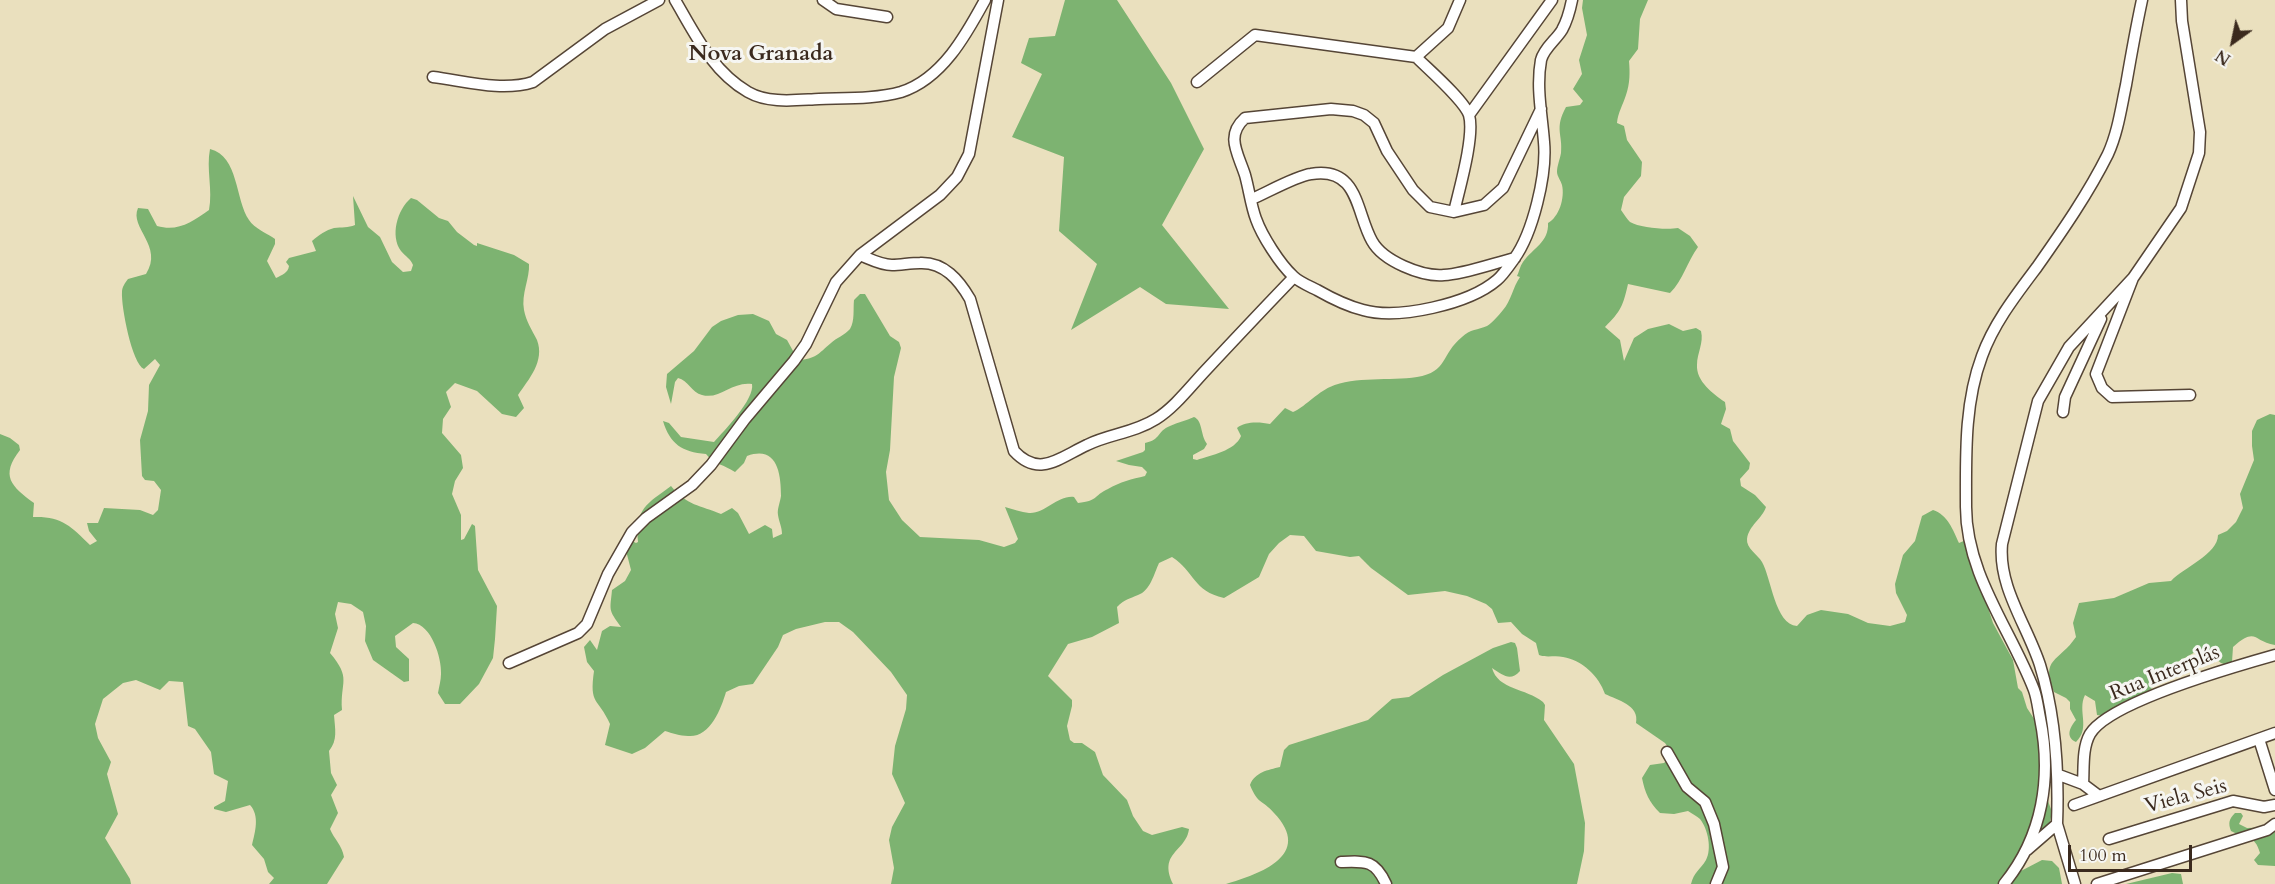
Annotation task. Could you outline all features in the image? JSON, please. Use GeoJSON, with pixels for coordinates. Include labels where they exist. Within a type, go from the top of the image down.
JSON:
{"type":"FeatureCollection","features":[{"type":"Feature","properties":{"kind":"street"},"geometry":{"type":"LineString","coordinates":[[433,77],[508,86],[521,86],[533,82],[590,39],[659,0]]}},
{"type":"Feature","properties":{"kind":"street"},"geometry":{"type":"LineString","coordinates":[[675,0],[708,56],[737,85],[758,97],[773,100],[797,100],[884,95],[914,87],[951,55],[985,0]]}},
{"type":"Feature","properties":{"kind":"street"},"geometry":{"type":"LineString","coordinates":[[823,0],[836,9],[887,17]]}},
{"type":"Feature","properties":{"kind":"street"},"geometry":{"type":"LineString","coordinates":[[509,663],[578,633],[587,624],[608,574],[632,532],[646,518],[692,485],[711,465],[806,344],[836,282],[860,255],[950,186],[965,165],[974,130],[998,0]]}},
{"type":"Feature","properties":{"kind":"street"},"geometry":{"type":"LineString","coordinates":[[1416,57],[1448,28],[1460,0]]}},
{"type":"Feature","properties":{"kind":"street"},"geometry":{"type":"LineString","coordinates":[[1469,115],[1552,0]]}},
{"type":"Feature","properties":{"kind":"street"},"geometry":{"type":"LineString","coordinates":[[1541,109],[1503,188],[1484,205],[1454,212],[1430,207],[1413,190],[1393,160],[1374,123],[1364,115],[1353,111],[1330,109],[1245,117],[1236,126],[1234,141],[1256,220],[1277,256],[1294,277],[1328,297],[1364,310],[1404,313],[1436,307],[1480,292],[1497,280],[1515,258],[1530,228],[1539,197],[1545,143],[1541,109],[1542,56],[1562,30],[1572,0]]}},
{"type":"Feature","properties":{"kind":"street"},"geometry":{"type":"LineString","coordinates":[[2027,850],[2040,810],[2046,776],[2043,735],[2034,691],[1985,585],[1971,548],[1966,511],[1967,419],[1982,356],[2001,316],[2069,222],[2109,151],[2119,121],[2142,0]]}},
{"type":"Feature","properties":{"kind":"street"},"geometry":{"type":"LineString","coordinates":[[2075,884],[2057,824],[2059,775],[2055,730],[2040,664],[2015,611],[2001,557],[2001,544],[2038,401],[2070,347],[2133,278],[2181,208],[2199,153],[2199,132],[2182,21],[2181,0]]}},
{"type":"Feature","properties":{"kind":"street"},"geometry":{"type":"LineString","coordinates":[[1197,82],[1255,35],[1416,57],[1461,102],[1469,115],[1469,135],[1454,212]]}},
{"type":"Feature","properties":{"kind":"street"},"geometry":{"type":"LineString","coordinates":[[1252,199],[1310,174],[1326,174],[1347,183],[1355,196],[1372,243],[1396,264],[1443,275],[1515,258]]}},
{"type":"Feature","properties":{"kind":"street"},"geometry":{"type":"LineString","coordinates":[[860,255],[891,265],[922,262],[934,264],[943,268],[958,281],[970,299],[1014,451],[1024,462],[1034,465],[1045,465],[1099,439],[1129,432],[1157,419],[1294,277]]}},
{"type":"Feature","properties":{"kind":"street"},"geometry":{"type":"LineString","coordinates":[[2133,278],[2096,374],[2102,388],[2112,397],[2190,395]]}},
{"type":"Feature","properties":{"kind":"street"},"geometry":{"type":"LineString","coordinates":[[2063,412],[2065,397],[2108,306]]}},
{"type":"Feature","properties":{"kind":"street","name":"Rua Interplás"},"geometry":{"type":"LineString","coordinates":[[2083,784],[2084,754],[2089,736],[2103,721],[2154,695],[2203,676],[2275,655]]}},
{"type":"Feature","properties":{"kind":"street"},"geometry":{"type":"LineString","coordinates":[[2074,805],[2275,733]]}},
{"type":"Feature","properties":{"kind":"street"},"geometry":{"type":"LineString","coordinates":[[2259,739],[2275,790]]}},
{"type":"Feature","properties":{"kind":"street"},"geometry":{"type":"LineString","coordinates":[[1667,752],[1687,787],[1705,802],[1714,824],[1723,867],[1716,884]]}},
{"type":"Feature","properties":{"kind":"street"},"geometry":{"type":"LineString","coordinates":[[2059,775],[2083,784],[2099,796]]}},
{"type":"Feature","properties":{"kind":"street","name":"Viela Seis"},"geometry":{"type":"LineString","coordinates":[[2109,839],[2233,801],[2264,807],[2275,805]]}},
{"type":"Feature","properties":{"kind":"street"},"geometry":{"type":"LineString","coordinates":[[2004,884],[2027,850],[2057,824]]}},
{"type":"Feature","properties":{"kind":"street"},"geometry":{"type":"LineString","coordinates":[[2097,884],[2267,830],[2275,824]]}},
{"type":"Feature","properties":{"kind":"street"},"geometry":{"type":"LineString","coordinates":[[1341,862],[1364,861],[1378,867],[1386,884]]}},
{"type":"Feature","properties":{"kind":"green space"},"geometry":{"type":"Polygon","coordinates":[[[1065,0],[1117,0],[1171,83],[1204,149],[1162,225],[1229,309],[1166,304],[1140,287],[1071,330],[1097,264],[1059,231],[1064,157],[1012,137],[1042,74],[1021,63],[1029,38],[1055,36],[1065,0]]]}},
{"type":"Feature","properties":{"kind":"green space"},"geometry":{"type":"Polygon","coordinates":[[[1583,0],[1648,0],[1640,19],[1638,49],[1629,61],[1628,87],[1617,123],[1624,126],[1627,140],[1642,162],[1641,176],[1624,197],[1621,210],[1630,222],[1640,226],[1678,228],[1690,236],[1698,247],[1670,293],[1628,284],[1621,308],[1605,327],[1620,340],[1624,361],[1634,338],[1648,329],[1669,324],[1683,331],[1696,328],[1701,331],[1702,340],[1697,371],[1702,382],[1725,402],[1726,409],[1721,424],[1730,429],[1733,441],[1750,463],[1749,469],[1740,479],[1741,486],[1755,495],[1766,507],[1750,530],[1747,542],[1762,562],[1779,609],[1790,624],[1797,626],[1807,615],[1821,610],[1848,614],[1868,623],[1890,626],[1905,622],[1907,615],[1896,593],[1895,584],[1903,555],[1915,541],[1922,516],[1933,510],[1938,512],[1943,515],[1959,543],[1966,540],[1993,623],[2013,660],[2018,688],[2022,692],[2027,708],[2044,734],[2043,787],[2052,812],[2045,832],[2022,861],[2019,872],[2042,860],[2052,861],[2059,868],[2062,884],[1691,884],[1708,855],[1707,833],[1700,819],[1688,811],[1674,814],[1660,813],[1650,801],[1642,778],[1650,765],[1664,763],[1673,754],[1665,743],[1636,723],[1635,712],[1631,707],[1605,694],[1599,681],[1583,665],[1560,656],[1539,655],[1536,643],[1522,634],[1511,622],[1498,623],[1492,609],[1486,604],[1467,596],[1445,591],[1408,595],[1371,568],[1359,556],[1350,557],[1316,551],[1304,536],[1290,535],[1279,543],[1269,554],[1259,577],[1224,598],[1206,591],[1172,557],[1159,563],[1146,590],[1117,607],[1119,623],[1092,637],[1068,644],[1048,676],[1072,700],[1067,726],[1070,740],[1074,743],[1082,743],[1095,752],[1103,775],[1127,800],[1133,816],[1143,831],[1152,835],[1182,827],[1189,829],[1187,837],[1174,853],[1169,865],[1173,884],[891,884],[894,868],[889,840],[892,827],[905,803],[892,774],[895,746],[906,709],[907,695],[891,672],[853,632],[839,622],[825,622],[796,629],[783,635],[778,647],[753,684],[739,686],[726,692],[718,714],[703,732],[688,736],[665,731],[645,748],[632,754],[605,745],[610,724],[594,696],[594,671],[587,662],[584,647],[590,640],[597,650],[602,631],[610,626],[621,627],[611,610],[612,590],[625,581],[631,570],[623,539],[638,542],[639,521],[644,508],[671,486],[688,501],[721,514],[732,508],[738,513],[749,534],[765,525],[772,529],[773,538],[782,534],[778,513],[781,496],[780,478],[771,458],[765,454],[747,456],[735,472],[706,454],[690,451],[678,445],[669,436],[663,421],[669,423],[681,437],[714,442],[738,415],[749,398],[752,384],[738,385],[708,396],[695,392],[685,381],[678,378],[675,382],[671,404],[666,387],[667,374],[694,351],[712,327],[738,315],[753,314],[769,321],[776,334],[787,340],[798,360],[809,358],[820,353],[850,329],[854,300],[860,294],[865,294],[890,336],[899,342],[901,348],[894,377],[890,450],[886,472],[889,500],[902,520],[920,537],[979,540],[1004,547],[1015,543],[1018,539],[1005,507],[1035,513],[1068,497],[1074,497],[1078,503],[1092,500],[1117,484],[1145,476],[1147,472],[1142,467],[1116,461],[1143,452],[1145,443],[1154,440],[1170,426],[1194,417],[1197,419],[1207,444],[1204,449],[1193,455],[1193,459],[1197,460],[1234,445],[1241,436],[1237,428],[1240,426],[1253,423],[1270,424],[1285,408],[1293,412],[1330,387],[1350,381],[1427,375],[1439,367],[1455,343],[1465,334],[1487,326],[1493,321],[1508,302],[1520,277],[1517,276],[1522,264],[1543,240],[1548,230],[1548,223],[1558,212],[1562,201],[1563,190],[1557,172],[1561,153],[1560,121],[1566,107],[1580,105],[1583,101],[1573,89],[1582,74],[1579,60],[1587,35],[1582,8],[1583,0]]]}},
{"type":"Feature","properties":{"kind":"green space"},"geometry":{"type":"Polygon","coordinates":[[[210,149],[219,153],[231,169],[244,211],[251,223],[275,239],[267,261],[276,278],[287,270],[289,266],[286,262],[289,258],[316,251],[312,241],[320,235],[334,228],[355,225],[353,196],[368,227],[380,237],[392,262],[403,272],[411,271],[413,265],[398,245],[396,231],[402,209],[411,198],[417,200],[439,218],[448,221],[457,232],[474,245],[477,246],[477,243],[514,255],[529,264],[524,310],[537,340],[539,355],[535,369],[518,395],[524,408],[516,417],[502,414],[477,391],[455,383],[446,392],[451,407],[443,419],[442,433],[461,455],[463,468],[455,481],[452,494],[461,515],[461,540],[464,539],[472,524],[475,526],[478,570],[497,606],[493,658],[479,684],[460,704],[445,704],[438,693],[441,676],[440,659],[425,629],[413,623],[395,636],[396,647],[409,659],[409,681],[404,682],[373,660],[365,641],[366,626],[363,612],[351,604],[338,602],[335,614],[338,628],[330,653],[341,669],[344,680],[342,710],[334,715],[335,738],[329,751],[331,773],[337,785],[331,795],[338,813],[330,829],[344,857],[327,884],[269,884],[274,878],[268,872],[264,859],[252,845],[256,819],[253,809],[250,805],[226,812],[214,809],[225,801],[228,781],[214,774],[211,752],[195,729],[188,726],[183,682],[169,681],[160,690],[136,680],[123,683],[103,699],[95,724],[98,738],[111,762],[107,774],[118,814],[105,838],[131,884],[0,884],[0,434],[19,445],[20,450],[11,467],[11,480],[19,491],[34,503],[33,517],[58,520],[77,532],[90,545],[97,541],[89,531],[87,523],[98,523],[104,508],[140,510],[153,515],[158,510],[161,490],[154,481],[145,480],[142,476],[140,440],[148,411],[149,385],[160,365],[155,359],[144,369],[135,357],[125,321],[122,290],[128,279],[146,274],[150,264],[149,246],[136,215],[138,208],[148,209],[157,226],[165,228],[185,225],[209,210],[210,149]]]}},
{"type":"Feature","properties":{"kind":"green space"},"geometry":{"type":"Polygon","coordinates":[[[2270,414],[2275,415],[2275,645],[2255,637],[2247,637],[2233,647],[2232,662],[2227,665],[2207,652],[2197,651],[2174,664],[2141,700],[2104,716],[2097,715],[2095,701],[2085,695],[2082,707],[2083,731],[2076,742],[2070,735],[2070,729],[2076,720],[2070,709],[2070,702],[2054,692],[2049,673],[2053,661],[2076,637],[2073,623],[2079,603],[2114,598],[2149,583],[2171,581],[2206,554],[2216,542],[2218,535],[2227,531],[2236,522],[2243,508],[2240,494],[2254,460],[2252,431],[2257,420],[2270,414]]]}},
{"type":"Feature","properties":{"kind":"green space"},"geometry":{"type":"Polygon","coordinates":[[[1511,642],[1515,643],[1517,648],[1520,671],[1510,677],[1492,668],[1495,675],[1506,685],[1543,702],[1545,705],[1544,720],[1574,764],[1585,823],[1584,851],[1577,884],[1226,884],[1267,868],[1278,861],[1285,851],[1288,840],[1285,828],[1274,813],[1258,799],[1250,785],[1259,774],[1280,767],[1284,750],[1289,745],[1368,720],[1392,699],[1409,697],[1443,675],[1493,648],[1511,642]]]}},
{"type":"Feature","properties":{"kind":"green space"},"geometry":{"type":"Polygon","coordinates":[[[2235,813],[2241,813],[2243,816],[2239,824],[2247,828],[2275,827],[2275,866],[2258,865],[2254,860],[2260,853],[2255,843],[2231,831],[2230,821],[2235,813]]]}},
{"type":"Feature","properties":{"kind":"green space"},"geometry":{"type":"Polygon","coordinates":[[[2172,873],[2181,874],[2183,884],[2126,884],[2172,873]]]}},
{"type":"Feature","properties":{"kind":"district","name":"Nova Granada"},"geometry":{"type":"Point","coordinates":[761,55]}}]}
